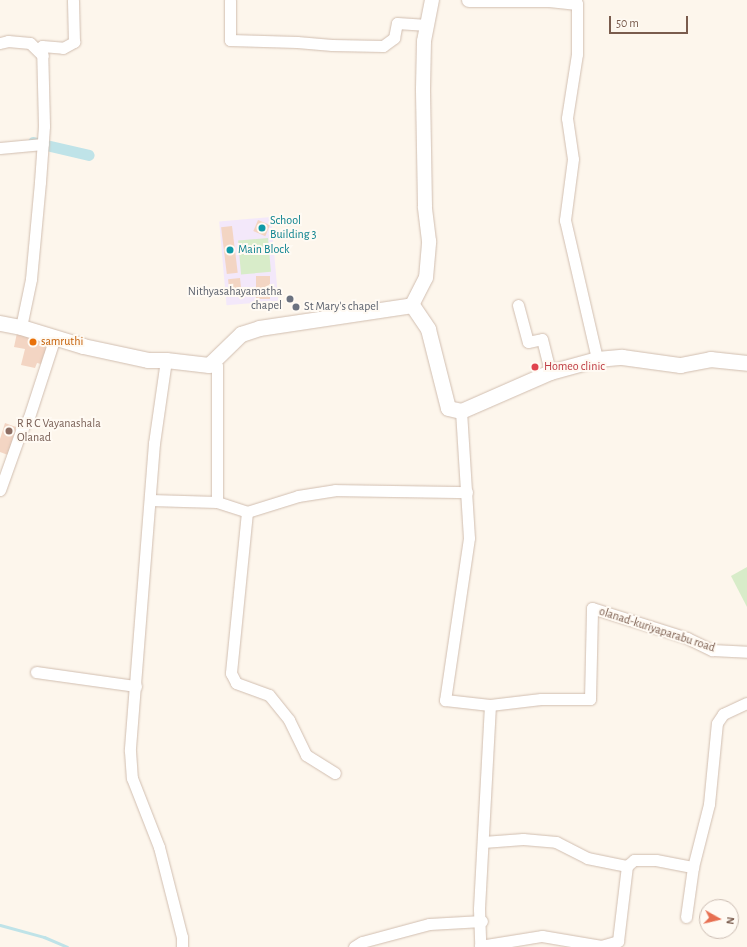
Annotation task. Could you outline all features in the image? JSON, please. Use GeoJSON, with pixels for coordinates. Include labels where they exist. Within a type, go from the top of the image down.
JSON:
{"type":"FeatureCollection","features":[{"type":"Feature","properties":{"kind":"main road"},"geometry":{"type":"LineString","coordinates":[[0,323],[21,327],[83,346],[148,360],[166,360],[209,365],[241,334],[259,328],[412,305],[428,329],[448,408],[462,411],[550,372],[598,358],[622,357],[680,365],[710,359],[747,363]]}},
{"type":"Feature","properties":{"kind":"street"},"geometry":{"type":"LineString","coordinates":[[21,327],[31,279],[42,144],[42,46],[63,48],[74,42],[73,0]]}},
{"type":"Feature","properties":{"kind":"street"},"geometry":{"type":"LineString","coordinates":[[230,0],[230,40],[297,42],[332,46],[383,46],[394,38],[397,22],[427,25]]}},
{"type":"Feature","properties":{"kind":"street"},"geometry":{"type":"LineString","coordinates":[[412,305],[426,278],[428,241],[425,198],[423,89],[424,41],[432,0]]}},
{"type":"Feature","properties":{"kind":"street"},"geometry":{"type":"LineString","coordinates":[[469,0],[577,2],[577,54],[567,118],[574,159],[565,220],[598,358]]}},
{"type":"Feature","properties":{"kind":"street"},"geometry":{"type":"LineString","coordinates":[[0,43],[8,41],[30,43],[43,56]]}},
{"type":"Feature","properties":{"kind":"street"},"geometry":{"type":"LineString","coordinates":[[0,148],[42,144]]}},
{"type":"Feature","properties":{"kind":"street"},"geometry":{"type":"LineString","coordinates":[[518,305],[528,342],[542,339],[550,372]]}},
{"type":"Feature","properties":{"kind":"street"},"geometry":{"type":"LineString","coordinates":[[0,490],[21,431],[29,417],[55,337]]}},
{"type":"Feature","properties":{"kind":"street"},"geometry":{"type":"LineString","coordinates":[[166,360],[154,443],[130,751],[132,778],[159,847],[182,937],[182,947]]}},
{"type":"Feature","properties":{"kind":"street"},"geometry":{"type":"LineString","coordinates":[[209,365],[217,366],[217,502]]}},
{"type":"Feature","properties":{"kind":"street"},"geometry":{"type":"LineString","coordinates":[[462,411],[469,538],[445,700],[490,705],[482,842],[480,946],[542,936],[601,946],[618,941],[627,866],[634,860],[649,860],[693,867]]}},
{"type":"Feature","properties":{"kind":"street"},"geometry":{"type":"LineString","coordinates":[[150,500],[217,502],[247,512],[298,496],[335,490],[467,492]]}},
{"type":"Feature","properties":{"kind":"street"},"geometry":{"type":"LineString","coordinates":[[247,512],[231,673],[236,683],[269,695],[289,720],[306,755],[335,773]]}},
{"type":"Feature","properties":{"kind":"street","name":"olanad-kuriyaparabu road"},"geometry":{"type":"LineString","coordinates":[[490,705],[541,699],[590,699],[592,608],[687,638],[712,650],[747,652]]}},
{"type":"Feature","properties":{"kind":"street"},"geometry":{"type":"LineString","coordinates":[[36,672],[136,686]]}},
{"type":"Feature","properties":{"kind":"street"},"geometry":{"type":"LineString","coordinates":[[686,917],[693,867],[709,804],[717,723],[723,714],[747,703]]}},
{"type":"Feature","properties":{"kind":"street"},"geometry":{"type":"LineString","coordinates":[[482,842],[523,839],[556,842],[587,858],[627,866]]}},
{"type":"Feature","properties":{"kind":"street"},"geometry":{"type":"LineString","coordinates":[[354,947],[362,942],[429,924],[481,921]]}},
{"type":"Feature","properties":{"kind":"shaded area"},"geometry":{"type":"Polygon","coordinates":[[[271,217],[278,301],[227,305],[219,222],[271,217]]]}},
{"type":"Feature","properties":{"kind":"green space"},"geometry":{"type":"Polygon","coordinates":[[[268,238],[271,272],[241,274],[238,241],[268,238]]]}},
{"type":"Feature","properties":{"kind":"green space"},"geometry":{"type":"Polygon","coordinates":[[[747,567],[747,607],[731,576],[747,567]]]}},
{"type":"Feature","properties":{"kind":"building","name":"School Building 3"},"geometry":{"type":"Polygon","coordinates":[[[258,220],[270,225],[265,236],[253,231],[258,220]]]}},
{"type":"Feature","properties":{"kind":"building","name":"Main Block"},"geometry":{"type":"Polygon","coordinates":[[[232,226],[238,273],[227,274],[221,227],[232,226]]]}},
{"type":"Feature","properties":{"kind":"building"},"geometry":{"type":"Polygon","coordinates":[[[256,276],[270,276],[270,299],[256,299],[256,276]]]}},
{"type":"Feature","properties":{"kind":"building"},"geometry":{"type":"Polygon","coordinates":[[[240,278],[241,288],[229,289],[228,279],[240,278]]]}},
{"type":"Feature","properties":{"kind":"building"},"geometry":{"type":"Polygon","coordinates":[[[17,333],[47,340],[46,343],[50,344],[47,355],[44,354],[41,364],[37,363],[35,368],[21,365],[25,349],[14,347],[17,333]]]}},
{"type":"Feature","properties":{"kind":"building"},"geometry":{"type":"Polygon","coordinates":[[[5,423],[16,427],[8,455],[0,452],[0,439],[5,423]]]}},
{"type":"Feature","properties":{"kind":"waterway"},"geometry":{"type":"LineString","coordinates":[[33,142],[89,155]]}},
{"type":"Feature","properties":{"kind":"waterway"},"geometry":{"type":"LineString","coordinates":[[0,925],[44,937],[67,947]]}},
{"type":"Feature","properties":{"kind":"place","name":"School Building 3"},"geometry":{"type":"Point","coordinates":[262,228]}},
{"type":"Feature","properties":{"kind":"place","name":"Main Block"},"geometry":{"type":"Point","coordinates":[230,250]}},
{"type":"Feature","properties":{"kind":"place","name":"Nithyasahayamatha chapel"},"geometry":{"type":"Point","coordinates":[290,299]}},
{"type":"Feature","properties":{"kind":"place","name":"St Mary's chapel"},"geometry":{"type":"Point","coordinates":[296,307]}},
{"type":"Feature","properties":{"kind":"place","name":"samruthi"},"geometry":{"type":"Point","coordinates":[33,342]}},
{"type":"Feature","properties":{"kind":"place","name":"Homeo clinic"},"geometry":{"type":"Point","coordinates":[535,367]}},
{"type":"Feature","properties":{"kind":"place","name":"R R C Vayanashala Olanad"},"geometry":{"type":"Point","coordinates":[9,431]}}]}
